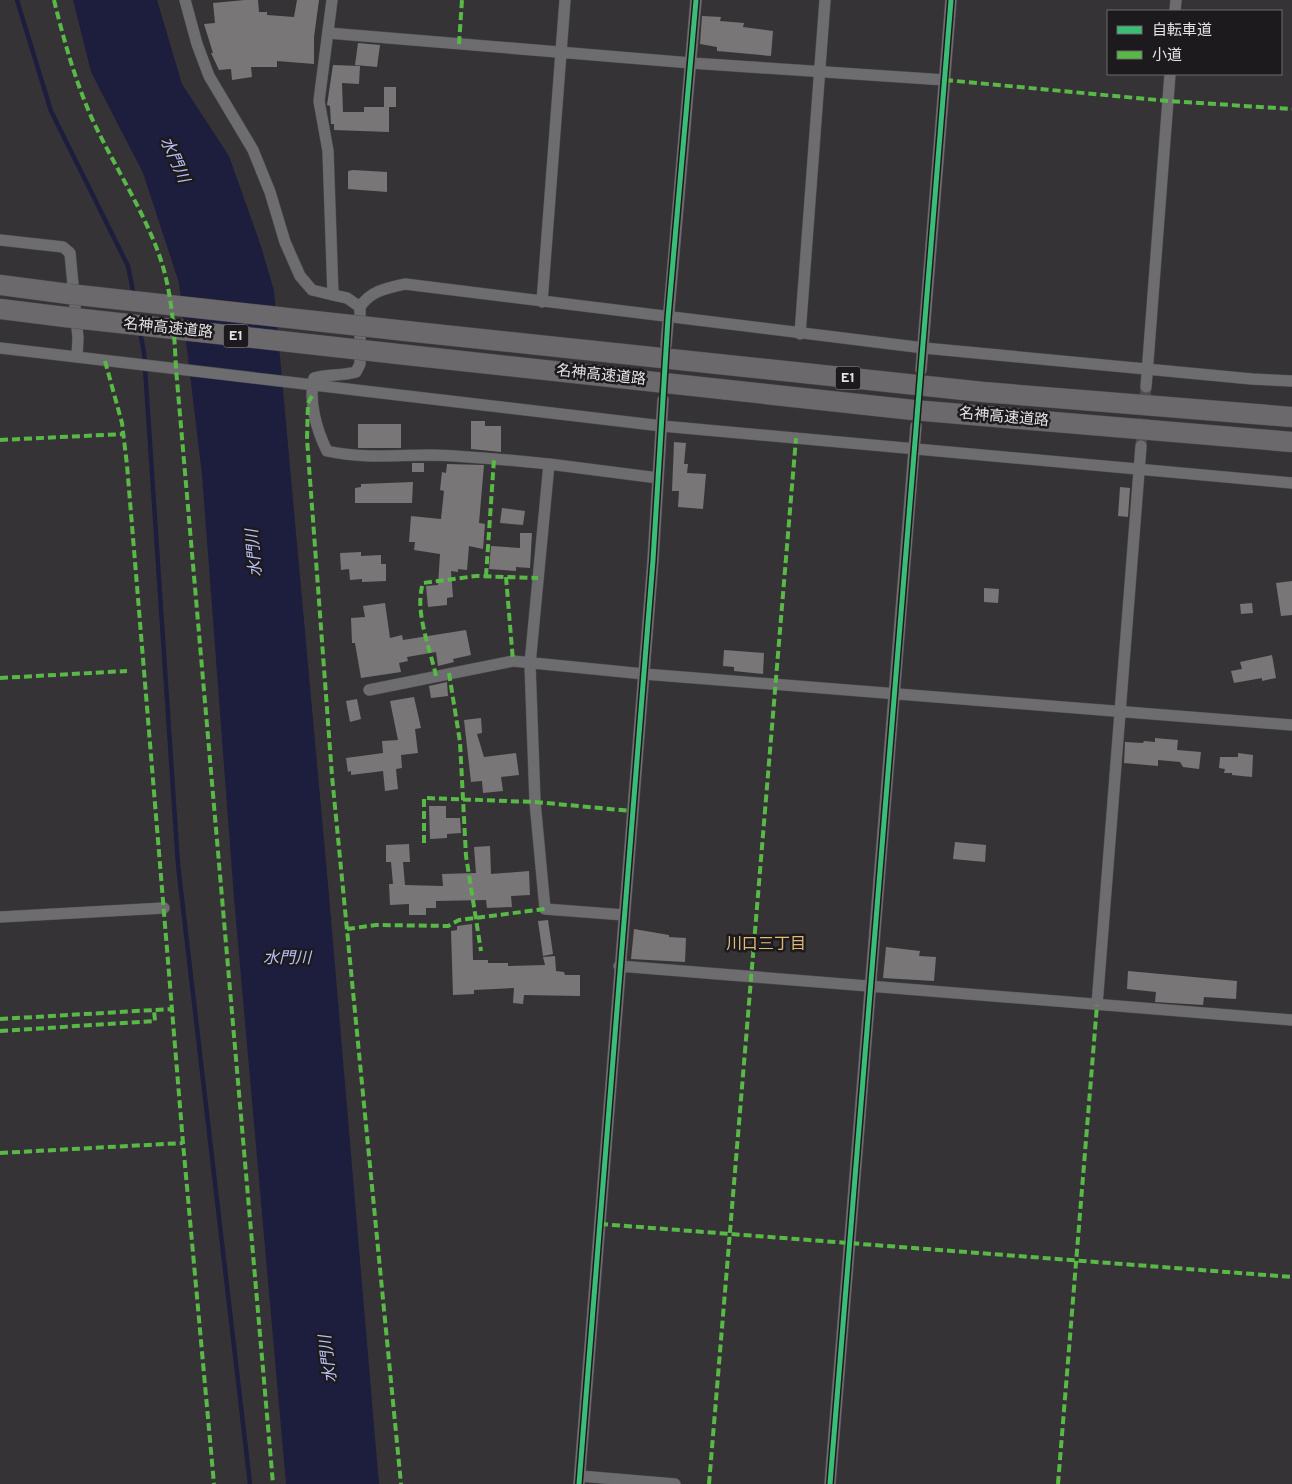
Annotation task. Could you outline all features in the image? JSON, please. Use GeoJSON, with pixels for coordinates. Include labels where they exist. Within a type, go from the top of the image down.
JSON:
{"type":"FeatureCollection","features":[{"type":"Feature","properties":{"kind":"highway","name":"名神高速道路"},"geometry":{"type":"LineString","coordinates":[[0,285],[406,331],[982,392],[1292,417]]}},
{"type":"Feature","properties":{"kind":"highway","name":"名神高速道路"},"geometry":{"type":"LineString","coordinates":[[0,309],[912,410],[1292,442]]}},
{"type":"Feature","properties":{"kind":"highway"},"geometry":{"type":"LineString","coordinates":[[1177,433],[1292,448]]}},
{"type":"Feature","properties":{"kind":"street"},"geometry":{"type":"LineString","coordinates":[[185,0],[197,44],[209,76],[253,150],[270,192],[285,242],[300,276],[312,290],[347,298],[360,306]]}},
{"type":"Feature","properties":{"kind":"street"},"geometry":{"type":"LineString","coordinates":[[332,0],[319,101],[328,151],[333,295]]}},
{"type":"Feature","properties":{"kind":"street"},"geometry":{"type":"LineString","coordinates":[[542,302],[565,0]]}},
{"type":"Feature","properties":{"kind":"street"},"geometry":{"type":"LineString","coordinates":[[666,346],[696,0]]}},
{"type":"Feature","properties":{"kind":"street"},"geometry":{"type":"LineString","coordinates":[[800,334],[825,0]]}},
{"type":"Feature","properties":{"kind":"street"},"geometry":{"type":"LineString","coordinates":[[921,370],[951,0]]}},
{"type":"Feature","properties":{"kind":"street"},"geometry":{"type":"LineString","coordinates":[[328,33],[690,63],[945,80]]}},
{"type":"Feature","properties":{"kind":"street"},"geometry":{"type":"LineString","coordinates":[[1146,387],[1170,75]]}},
{"type":"Feature","properties":{"kind":"street"},"geometry":{"type":"LineString","coordinates":[[0,240],[62,247],[70,253],[78,338],[77,357]]}},
{"type":"Feature","properties":{"kind":"street"},"geometry":{"type":"LineString","coordinates":[[658,478],[549,464],[439,456],[370,456],[327,451],[320,437],[312,396],[312,385],[314,378],[324,375],[342,376],[356,372],[360,364],[360,306],[365,299],[380,290],[404,284],[924,348],[1252,379],[1292,381]]}},
{"type":"Feature","properties":{"kind":"street"},"geometry":{"type":"LineString","coordinates":[[0,348],[662,426],[1292,483]]}},
{"type":"Feature","properties":{"kind":"street"},"geometry":{"type":"LineString","coordinates":[[663,400],[644,674],[579,1480],[675,1484]]}},
{"type":"Feature","properties":{"kind":"street"},"geometry":{"type":"LineString","coordinates":[[830,1484],[916,426]]}},
{"type":"Feature","properties":{"kind":"street"},"geometry":{"type":"LineString","coordinates":[[1097,1005],[1122,710],[1141,446]]}},
{"type":"Feature","properties":{"kind":"street"},"geometry":{"type":"LineString","coordinates":[[549,464],[530,664],[535,802],[545,909],[624,915]]}},
{"type":"Feature","properties":{"kind":"street"},"geometry":{"type":"LineString","coordinates":[[369,690],[513,661],[644,674],[1122,710],[1292,725]]}},
{"type":"Feature","properties":{"kind":"street"},"geometry":{"type":"LineString","coordinates":[[0,917],[164,908]]}},
{"type":"Feature","properties":{"kind":"street"},"geometry":{"type":"LineString","coordinates":[[619,966],[1292,1020]]}},
{"type":"Feature","properties":{"kind":"water","name":"水門川"},"geometry":{"type":"Polygon","coordinates":[[[73,0],[157,0],[182,84],[229,156],[261,246],[274,291],[329,895],[379,1484],[286,1484],[234,898],[202,475],[179,283],[143,173],[91,72],[73,0]]]}},
{"type":"Feature","properties":{"kind":"building"},"geometry":{"type":"Polygon","coordinates":[[[258,0],[259,12],[267,12],[267,15],[294,17],[297,0],[319,0],[314,37],[314,64],[277,61],[277,67],[251,67],[252,77],[232,80],[231,69],[219,70],[211,53],[213,53],[204,24],[215,23],[213,3],[258,0]]]}},
{"type":"Feature","properties":{"kind":"building"},"geometry":{"type":"Polygon","coordinates":[[[702,16],[721,17],[720,21],[744,23],[743,27],[773,31],[771,56],[717,51],[717,47],[700,44],[702,16]]]}},
{"type":"Feature","properties":{"kind":"building"},"geometry":{"type":"Polygon","coordinates":[[[358,43],[380,45],[377,67],[355,65],[358,43]]]}},
{"type":"Feature","properties":{"kind":"building"},"geometry":{"type":"Polygon","coordinates":[[[333,65],[360,66],[359,84],[342,83],[343,112],[364,112],[364,107],[389,107],[389,132],[334,130],[334,124],[331,124],[330,106],[327,105],[333,65]]]}},
{"type":"Feature","properties":{"kind":"building"},"geometry":{"type":"Polygon","coordinates":[[[384,87],[396,87],[396,107],[384,107],[384,87]]]}},
{"type":"Feature","properties":{"kind":"building"},"geometry":{"type":"Polygon","coordinates":[[[348,171],[387,172],[387,192],[348,189],[348,171]]]}},
{"type":"Feature","properties":{"kind":"building"},"geometry":{"type":"Polygon","coordinates":[[[471,421],[485,421],[485,426],[501,426],[501,452],[471,449],[471,421]]]}},
{"type":"Feature","properties":{"kind":"building"},"geometry":{"type":"Polygon","coordinates":[[[358,424],[401,424],[401,448],[358,448],[358,424]]]}},
{"type":"Feature","properties":{"kind":"building"},"geometry":{"type":"Polygon","coordinates":[[[674,442],[686,443],[684,464],[688,464],[687,473],[706,474],[703,509],[678,507],[679,491],[672,491],[674,442]]]}},
{"type":"Feature","properties":{"kind":"building"},"geometry":{"type":"Polygon","coordinates":[[[412,463],[424,463],[424,472],[412,472],[412,463]]]}},
{"type":"Feature","properties":{"kind":"building"},"geometry":{"type":"Polygon","coordinates":[[[447,464],[484,465],[479,523],[485,524],[483,549],[469,546],[467,570],[458,569],[458,572],[451,571],[453,597],[447,598],[447,605],[428,607],[426,586],[438,585],[440,554],[414,550],[415,542],[409,542],[411,516],[441,519],[444,491],[440,490],[442,472],[446,473],[447,464]]]}},
{"type":"Feature","properties":{"kind":"building"},"geometry":{"type":"Polygon","coordinates":[[[413,482],[412,503],[355,503],[355,488],[361,487],[361,484],[413,482]]]}},
{"type":"Feature","properties":{"kind":"building"},"geometry":{"type":"Polygon","coordinates":[[[1120,487],[1130,488],[1128,517],[1118,516],[1120,487]]]}},
{"type":"Feature","properties":{"kind":"building"},"geometry":{"type":"Polygon","coordinates":[[[502,508],[525,511],[523,525],[500,523],[502,508]]]}},
{"type":"Feature","properties":{"kind":"building"},"geometry":{"type":"Polygon","coordinates":[[[520,533],[532,533],[530,568],[516,567],[516,571],[489,569],[491,546],[520,548],[520,533]]]}},
{"type":"Feature","properties":{"kind":"building"},"geometry":{"type":"Polygon","coordinates":[[[361,552],[361,556],[381,555],[381,564],[386,564],[386,581],[362,582],[362,579],[350,580],[349,569],[341,570],[340,553],[361,552]]]}},
{"type":"Feature","properties":{"kind":"building"},"geometry":{"type":"Polygon","coordinates":[[[1292,581],[1292,615],[1281,616],[1276,583],[1292,581]]]}},
{"type":"Feature","properties":{"kind":"building"},"geometry":{"type":"Polygon","coordinates":[[[984,588],[999,589],[998,603],[984,602],[984,588]]]}},
{"type":"Feature","properties":{"kind":"building"},"geometry":{"type":"Polygon","coordinates":[[[385,603],[390,638],[402,635],[403,640],[466,630],[471,655],[453,659],[454,662],[438,666],[436,652],[407,657],[408,661],[399,663],[401,672],[361,678],[355,643],[352,643],[351,618],[365,617],[363,606],[385,603]]]}},
{"type":"Feature","properties":{"kind":"building"},"geometry":{"type":"Polygon","coordinates":[[[1252,603],[1253,613],[1241,614],[1240,604],[1252,603]]]}},
{"type":"Feature","properties":{"kind":"building"},"geometry":{"type":"Polygon","coordinates":[[[724,650],[764,653],[763,674],[734,671],[734,667],[723,666],[724,650]]]}},
{"type":"Feature","properties":{"kind":"building"},"geometry":{"type":"Polygon","coordinates":[[[1272,655],[1276,678],[1262,681],[1262,678],[1234,683],[1231,671],[1242,669],[1240,662],[1272,655]]]}},
{"type":"Feature","properties":{"kind":"building"},"geometry":{"type":"Polygon","coordinates":[[[447,682],[448,696],[431,698],[429,686],[447,682]]]}},
{"type":"Feature","properties":{"kind":"building"},"geometry":{"type":"Polygon","coordinates":[[[414,697],[421,728],[415,729],[418,753],[401,755],[402,768],[396,769],[398,789],[385,791],[383,771],[351,775],[351,771],[348,772],[346,758],[383,753],[382,741],[398,740],[390,701],[414,697]]]}},
{"type":"Feature","properties":{"kind":"building"},"geometry":{"type":"Polygon","coordinates":[[[357,699],[361,719],[350,722],[346,701],[357,699]]]}},
{"type":"Feature","properties":{"kind":"building"},"geometry":{"type":"Polygon","coordinates":[[[481,718],[482,733],[477,734],[484,757],[516,753],[519,775],[501,777],[503,791],[483,793],[482,781],[471,782],[464,720],[481,718]]]}},
{"type":"Feature","properties":{"kind":"building"},"geometry":{"type":"Polygon","coordinates":[[[1155,738],[1178,740],[1177,750],[1201,752],[1199,769],[1183,767],[1180,762],[1158,760],[1158,766],[1124,763],[1125,742],[1155,742],[1155,738]]]}},
{"type":"Feature","properties":{"kind":"building"},"geometry":{"type":"Polygon","coordinates":[[[1238,753],[1253,755],[1252,777],[1224,773],[1225,769],[1219,768],[1220,757],[1238,757],[1238,753]]]}},
{"type":"Feature","properties":{"kind":"building"},"geometry":{"type":"Polygon","coordinates":[[[429,806],[446,806],[446,818],[460,818],[461,833],[447,834],[447,838],[430,839],[429,806]]]}},
{"type":"Feature","properties":{"kind":"building"},"geometry":{"type":"Polygon","coordinates":[[[955,842],[986,845],[985,862],[953,859],[955,842]]]}},
{"type":"Feature","properties":{"kind":"building"},"geometry":{"type":"Polygon","coordinates":[[[409,844],[410,862],[403,862],[405,885],[443,886],[442,874],[476,873],[474,847],[490,846],[491,874],[529,871],[530,895],[511,896],[512,907],[487,908],[486,900],[436,901],[436,908],[426,908],[426,915],[409,915],[409,904],[390,905],[389,884],[393,884],[391,862],[386,862],[386,845],[409,844]]]}},
{"type":"Feature","properties":{"kind":"building"},"geometry":{"type":"Polygon","coordinates":[[[548,920],[553,954],[543,956],[538,921],[548,920]]]}},
{"type":"Feature","properties":{"kind":"building"},"geometry":{"type":"Polygon","coordinates":[[[472,924],[473,960],[488,960],[488,963],[508,963],[508,966],[545,965],[543,957],[555,956],[556,971],[564,972],[565,975],[580,975],[580,996],[524,995],[523,1004],[513,1003],[514,988],[474,990],[474,994],[453,995],[451,931],[457,930],[457,926],[472,924]]]}},
{"type":"Feature","properties":{"kind":"building"},"geometry":{"type":"Polygon","coordinates":[[[634,929],[669,935],[669,937],[686,938],[685,962],[631,959],[634,929]]]}},
{"type":"Feature","properties":{"kind":"building"},"geometry":{"type":"Polygon","coordinates":[[[886,947],[920,951],[919,956],[936,957],[934,981],[883,978],[886,947]]]}},
{"type":"Feature","properties":{"kind":"building"},"geometry":{"type":"Polygon","coordinates":[[[1128,971],[1237,981],[1236,999],[1204,997],[1203,1005],[1155,1002],[1156,992],[1127,989],[1128,971]]]}},
{"type":"Feature","properties":{"kind":"waterway"},"geometry":{"type":"LineString","coordinates":[[17,0],[51,111],[128,266],[134,296]]}},
{"type":"Feature","properties":{"kind":"waterway"},"geometry":{"type":"LineString","coordinates":[[140,331],[144,353],[178,865],[250,1484]]}},
{"type":"Feature","properties":{"kind":"tunnel"},"geometry":{"type":"LineString","coordinates":[[1141,446],[1146,387]]}},
{"type":"Feature","properties":{"kind":"marked path"},"geometry":{"type":"LineString","coordinates":[[54,0],[71,62],[82,93],[94,123],[143,217],[157,249],[169,293],[273,1484]]}},
{"type":"Feature","properties":{"kind":"marked path"},"geometry":{"type":"LineString","coordinates":[[459,44],[462,0]]}},
{"type":"Feature","properties":{"kind":"marked path"},"geometry":{"type":"LineString","coordinates":[[945,80],[1168,101],[1292,109]]}},
{"type":"Feature","properties":{"kind":"marked path"},"geometry":{"type":"LineString","coordinates":[[105,361],[122,423],[127,465],[183,1143],[214,1484]]}},
{"type":"Feature","properties":{"kind":"marked path"},"geometry":{"type":"LineString","coordinates":[[312,396],[308,403],[307,439],[332,776],[401,1484]]}},
{"type":"Feature","properties":{"kind":"marked path"},"geometry":{"type":"LineString","coordinates":[[0,440],[124,434]]}},
{"type":"Feature","properties":{"kind":"marked path"},"geometry":{"type":"LineString","coordinates":[[709,1484],[796,438]]}},
{"type":"Feature","properties":{"kind":"marked path"},"geometry":{"type":"LineString","coordinates":[[486,576],[494,459]]}},
{"type":"Feature","properties":{"kind":"marked path"},"geometry":{"type":"LineString","coordinates":[[436,676],[424,630],[420,605],[423,583],[476,576],[538,578]]}},
{"type":"Feature","properties":{"kind":"marked path"},"geometry":{"type":"LineString","coordinates":[[506,577],[513,661]]}},
{"type":"Feature","properties":{"kind":"marked path"},"geometry":{"type":"LineString","coordinates":[[0,678],[127,671]]}},
{"type":"Feature","properties":{"kind":"marked path"},"geometry":{"type":"LineString","coordinates":[[449,673],[460,742],[466,856],[481,951]]}},
{"type":"Feature","properties":{"kind":"marked path"},"geometry":{"type":"LineString","coordinates":[[424,843],[424,798],[535,802],[632,811]]}},
{"type":"Feature","properties":{"kind":"marked path"},"geometry":{"type":"LineString","coordinates":[[347,929],[376,925],[448,926],[459,920],[545,909]]}},
{"type":"Feature","properties":{"kind":"marked path"},"geometry":{"type":"LineString","coordinates":[[1058,1484],[1097,1005]]}},
{"type":"Feature","properties":{"kind":"marked path"},"geometry":{"type":"LineString","coordinates":[[0,1031],[155,1021],[154,1010],[172,1009]]}},
{"type":"Feature","properties":{"kind":"marked path"},"geometry":{"type":"LineString","coordinates":[[0,1019],[154,1010]]}},
{"type":"Feature","properties":{"kind":"marked path"},"geometry":{"type":"LineString","coordinates":[[0,1153],[183,1143]]}},
{"type":"Feature","properties":{"kind":"marked path"},"geometry":{"type":"LineString","coordinates":[[600,1224],[1292,1277]]}},
{"type":"Feature","properties":{"kind":"cycle path"},"geometry":{"type":"LineString","coordinates":[[579,1484],[653,560],[668,318],[696,0]]}},
{"type":"Feature","properties":{"kind":"cycle path"},"geometry":{"type":"LineString","coordinates":[[830,1484],[951,0]]}},
{"type":"Feature","properties":{"kind":"district","name":"川口三丁目"},"geometry":{"type":"Point","coordinates":[766,945]}}]}
